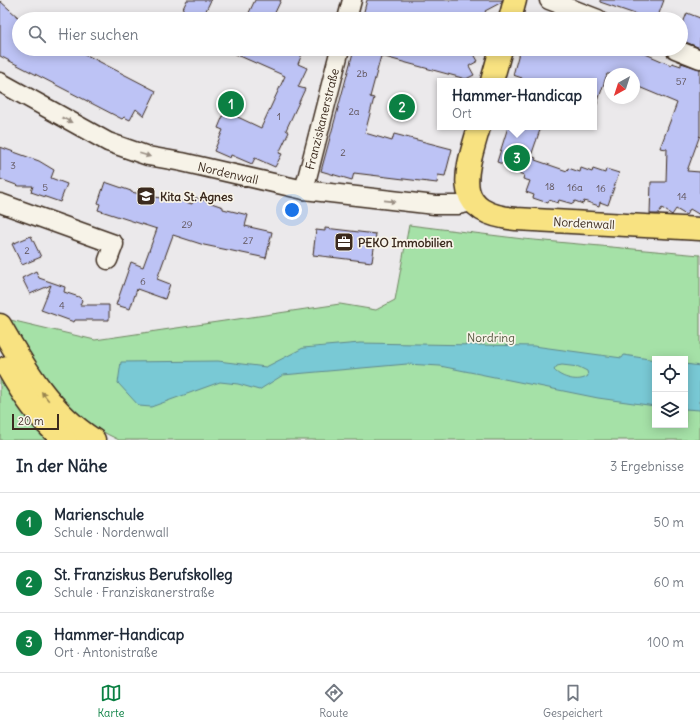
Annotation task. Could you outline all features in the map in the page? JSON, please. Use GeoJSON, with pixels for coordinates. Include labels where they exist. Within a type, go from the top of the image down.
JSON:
{"type":"FeatureCollection","features":[{"type":"Feature","properties":{"kind":"main road"},"geometry":{"type":"LineString","coordinates":[[512,12],[515,0]]}},
{"type":"Feature","properties":{"kind":"main road"},"geometry":{"type":"LineString","coordinates":[[493,78],[499,56]]}},
{"type":"Feature","properties":{"kind":"main road"},"geometry":{"type":"LineString","coordinates":[[471,197],[467,183],[470,155],[478,130]]}},
{"type":"Feature","properties":{"kind":"main road","name":"Nordenwall"},"geometry":{"type":"LineString","coordinates":[[471,197],[489,215],[501,218],[700,229]]}},
{"type":"Feature","properties":{"kind":"main road"},"geometry":{"type":"LineString","coordinates":[[0,325],[7,351],[28,399],[43,419],[65,440]]}},
{"type":"Feature","properties":{"kind":"main road"},"geometry":{"type":"LineString","coordinates":[[7,351],[69,422],[94,440]]}},
{"type":"Feature","properties":{"kind":"street"},"geometry":{"type":"LineString","coordinates":[[349,12],[352,0]]}},
{"type":"Feature","properties":{"kind":"street"},"geometry":{"type":"LineString","coordinates":[[549,0],[580,12]]}},
{"type":"Feature","properties":{"kind":"street"},"geometry":{"type":"LineString","coordinates":[[688,54],[700,58]]}},
{"type":"Feature","properties":{"kind":"street","name":"Franziskanerstraße"},"geometry":{"type":"LineString","coordinates":[[304,190],[338,56]]}},
{"type":"Feature","properties":{"kind":"street","name":"Nordenwall"},"geometry":{"type":"LineString","coordinates":[[0,82],[108,142],[148,156],[182,162],[304,190],[435,205],[458,206],[471,197]]}},
{"type":"Feature","properties":{"kind":"street"},"geometry":{"type":"LineString","coordinates":[[0,203],[114,244],[108,260]]}},
{"type":"Feature","properties":{"kind":"green space","name":"Nordring"},"geometry":{"type":"Polygon","coordinates":[[[409,225],[523,239],[700,255],[700,440],[119,440],[87,422],[58,398],[31,365],[2,318],[95,340],[340,304],[376,310],[395,300],[409,225]]]}},
{"type":"Feature","properties":{"kind":"green space"},"geometry":{"type":"Polygon","coordinates":[[[0,374],[19,407],[45,440],[0,440],[0,374]]]}},
{"type":"Feature","properties":{"kind":"water"},"geometry":{"type":"Polygon","coordinates":[[[360,343],[534,346],[622,358],[624,355],[652,360],[652,406],[598,398],[440,366],[407,364],[283,375],[259,390],[238,384],[220,382],[151,407],[139,406],[118,383],[121,362],[218,361],[266,367],[303,348],[360,343]],[[562,365],[557,366],[554,370],[570,379],[584,378],[588,376],[587,371],[579,367],[562,365]]]}},
{"type":"Feature","properties":{"kind":"water"},"geometry":{"type":"Polygon","coordinates":[[[688,364],[700,366],[700,410],[688,409],[688,364]]]}},
{"type":"Feature","properties":{"kind":"building"},"geometry":{"type":"Polygon","coordinates":[[[187,0],[211,0],[205,12],[181,12],[187,0]]]}},
{"type":"Feature","properties":{"kind":"building"},"geometry":{"type":"Polygon","coordinates":[[[255,0],[281,0],[275,12],[249,12],[255,0]]]}},
{"type":"Feature","properties":{"kind":"building"},"geometry":{"type":"Polygon","coordinates":[[[367,0],[502,0],[502,2],[486,12],[364,12],[367,0]]]}},
{"type":"Feature","properties":{"kind":"building"},"geometry":{"type":"Polygon","coordinates":[[[600,0],[664,0],[660,12],[629,12],[600,2],[600,0]]]}},
{"type":"Feature","properties":{"kind":"building"},"geometry":{"type":"Polygon","coordinates":[[[0,1],[12,12],[12,56],[88,56],[156,91],[144,116],[136,109],[130,120],[124,117],[122,119],[0,56],[0,1]]]}},
{"type":"Feature","properties":{"kind":"building"},"geometry":{"type":"Polygon","coordinates":[[[688,13],[700,18],[700,48],[688,43],[688,13]]]}},
{"type":"Feature","properties":{"kind":"building"},"geometry":{"type":"Polygon","coordinates":[[[240,56],[301,56],[298,64],[307,68],[298,87],[305,89],[286,130],[289,132],[279,153],[282,154],[275,167],[255,158],[252,164],[231,155],[230,158],[214,151],[223,130],[218,128],[225,111],[261,128],[285,76],[240,56]]]}},
{"type":"Feature","properties":{"kind":"building"},"geometry":{"type":"Polygon","coordinates":[[[352,56],[381,56],[370,97],[374,98],[365,133],[392,141],[394,134],[452,149],[445,176],[438,175],[437,183],[354,173],[352,180],[321,171],[352,56]]]}},
{"type":"Feature","properties":{"kind":"building"},"geometry":{"type":"Polygon","coordinates":[[[381,56],[475,56],[478,61],[469,66],[474,75],[468,78],[462,78],[381,56]]]}},
{"type":"Feature","properties":{"kind":"building"},"geometry":{"type":"Polygon","coordinates":[[[518,56],[650,56],[671,65],[672,63],[681,66],[681,63],[700,69],[700,135],[687,171],[700,172],[700,215],[690,209],[686,215],[676,209],[672,215],[662,208],[658,214],[650,214],[651,182],[666,182],[667,149],[660,148],[677,103],[640,88],[640,68],[604,68],[604,83],[597,104],[597,78],[522,78],[513,75],[518,56]]]}},
{"type":"Feature","properties":{"kind":"building"},"geometry":{"type":"Polygon","coordinates":[[[507,130],[540,130],[531,156],[536,158],[535,160],[567,171],[568,168],[580,172],[581,168],[592,172],[593,169],[605,173],[606,169],[619,173],[608,205],[600,202],[599,206],[584,201],[583,204],[575,201],[573,204],[559,200],[558,203],[549,200],[548,203],[533,198],[534,195],[526,192],[530,181],[523,179],[524,175],[510,170],[511,167],[497,162],[507,130]]]}},
{"type":"Feature","properties":{"kind":"building"},"geometry":{"type":"Polygon","coordinates":[[[0,147],[39,161],[54,170],[51,178],[67,184],[60,202],[31,192],[33,186],[19,186],[0,179],[0,147]]]}},
{"type":"Feature","properties":{"kind":"building"},"geometry":{"type":"Polygon","coordinates":[[[105,182],[131,192],[165,199],[165,196],[192,204],[194,197],[223,207],[223,209],[248,215],[245,226],[272,232],[266,258],[204,245],[173,235],[157,279],[170,284],[165,299],[137,289],[130,309],[116,305],[131,262],[143,267],[157,229],[98,210],[100,204],[98,203],[105,182]]]}},
{"type":"Feature","properties":{"kind":"building"},"geometry":{"type":"Polygon","coordinates":[[[325,228],[376,234],[372,262],[313,255],[316,230],[325,231],[325,228]]]}},
{"type":"Feature","properties":{"kind":"building"},"geometry":{"type":"Polygon","coordinates":[[[31,236],[41,257],[22,265],[12,244],[31,236]]]}},
{"type":"Feature","properties":{"kind":"building"},"geometry":{"type":"Polygon","coordinates":[[[36,271],[39,278],[65,287],[64,292],[79,297],[82,300],[80,305],[109,305],[109,320],[75,320],[74,322],[41,310],[51,285],[30,294],[22,278],[36,271]]]}},
{"type":"Feature","properties":{"kind":"place","name":"Marienschule"},"geometry":{"type":"Point","coordinates":[231,104]}},
{"type":"Feature","properties":{"kind":"place","name":"St. Franziskus Berufskolleg"},"geometry":{"type":"Point","coordinates":[402,107]}},
{"type":"Feature","properties":{"kind":"place","name":"Hammer-Handicap"},"geometry":{"type":"Point","coordinates":[517,158]}},
{"type":"Feature","properties":{"kind":"place","name":"Kita St. Agnes"},"geometry":{"type":"Point","coordinates":[146,196]}},
{"type":"Feature","properties":{"kind":"place","name":"PEKO Immobilien"},"geometry":{"type":"Point","coordinates":[344,242]}}]}
